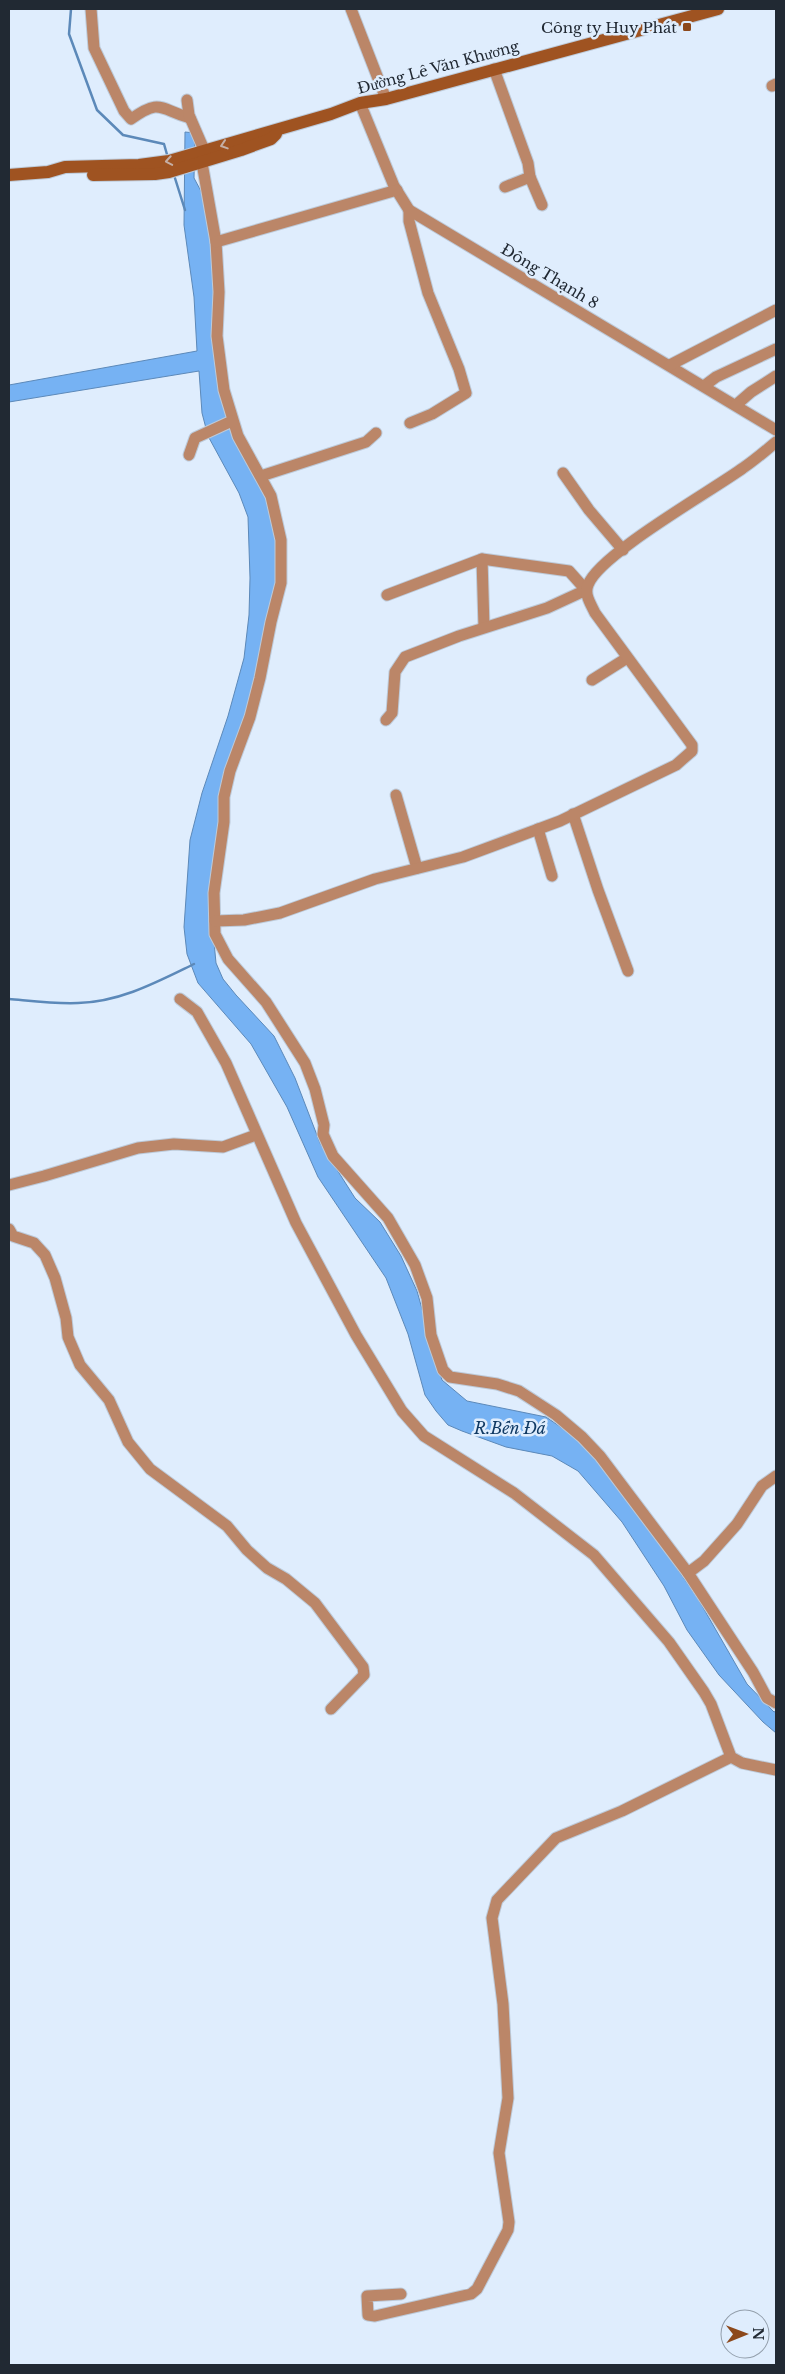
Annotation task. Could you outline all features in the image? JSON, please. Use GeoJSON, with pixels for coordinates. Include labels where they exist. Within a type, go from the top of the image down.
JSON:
{"type":"FeatureCollection","features":[{"type":"Feature","properties":{"kind":"main road","name":"Đường Lê Văn Khương"},"geometry":{"type":"LineString","coordinates":[[9,175],[48,172],[65,175],[139,170],[169,161],[201,158],[262,133],[284,128],[360,103],[386,99],[718,9]]}},
{"type":"Feature","properties":{"kind":"street"},"geometry":{"type":"LineString","coordinates":[[92,9],[94,48],[124,111],[131,119],[152,106],[163,106],[172,112],[190,118]]}},
{"type":"Feature","properties":{"kind":"street"},"geometry":{"type":"LineString","coordinates":[[351,9],[386,99]]}},
{"type":"Feature","properties":{"kind":"street"},"geometry":{"type":"LineString","coordinates":[[494,69],[528,163],[530,177],[542,205]]}},
{"type":"Feature","properties":{"kind":"street"},"geometry":{"type":"LineString","coordinates":[[187,100],[201,158],[216,242],[219,292],[217,336],[224,390],[231,422],[271,496],[281,540],[281,583],[250,717],[230,771],[224,797],[224,822],[214,893],[215,934],[228,958],[266,1002],[305,1063],[315,1090],[324,1124],[323,1134],[334,1156],[388,1218],[415,1265],[427,1298],[431,1336],[443,1370],[450,1377],[497,1384],[519,1391],[556,1415],[582,1437],[600,1456],[688,1574],[753,1672],[767,1698],[776,1703]]}},
{"type":"Feature","properties":{"kind":"street","name":"Đông Thạnh 8"},"geometry":{"type":"LineString","coordinates":[[360,103],[397,190],[409,210],[776,430]]}},
{"type":"Feature","properties":{"kind":"street"},"geometry":{"type":"LineString","coordinates":[[505,187],[530,177]]}},
{"type":"Feature","properties":{"kind":"street"},"geometry":{"type":"LineString","coordinates":[[216,242],[397,190]]}},
{"type":"Feature","properties":{"kind":"street"},"geometry":{"type":"LineString","coordinates":[[409,210],[409,221],[428,294],[459,370],[466,393],[432,414],[410,423]]}},
{"type":"Feature","properties":{"kind":"street"},"geometry":{"type":"LineString","coordinates":[[670,365],[776,310]]}},
{"type":"Feature","properties":{"kind":"street"},"geometry":{"type":"LineString","coordinates":[[704,386],[716,377],[776,349]]}},
{"type":"Feature","properties":{"kind":"street"},"geometry":{"type":"LineString","coordinates":[[736,405],[751,392],[776,376]]}},
{"type":"Feature","properties":{"kind":"street"},"geometry":{"type":"LineString","coordinates":[[189,455],[195,438],[231,422]]}},
{"type":"Feature","properties":{"kind":"street"},"geometry":{"type":"LineString","coordinates":[[261,476],[366,442],[376,433]]}},
{"type":"Feature","properties":{"kind":"street"},"geometry":{"type":"LineString","coordinates":[[215,921],[244,920],[280,913],[375,878],[463,857],[573,814],[676,765],[692,752],[692,745],[595,613],[587,596],[588,582],[600,568],[654,526],[744,468],[776,442]]}},
{"type":"Feature","properties":{"kind":"street"},"geometry":{"type":"LineString","coordinates":[[562,473],[589,510],[623,550]]}},
{"type":"Feature","properties":{"kind":"street"},"geometry":{"type":"LineString","coordinates":[[387,595],[482,560],[569,571],[586,590]]}},
{"type":"Feature","properties":{"kind":"street"},"geometry":{"type":"LineString","coordinates":[[482,560],[484,627]]}},
{"type":"Feature","properties":{"kind":"street"},"geometry":{"type":"LineString","coordinates":[[386,720],[392,713],[394,672],[405,657],[484,627],[547,608],[586,590]]}},
{"type":"Feature","properties":{"kind":"street"},"geometry":{"type":"LineString","coordinates":[[592,680],[627,658]]}},
{"type":"Feature","properties":{"kind":"street"},"geometry":{"type":"LineString","coordinates":[[396,795],[417,868]]}},
{"type":"Feature","properties":{"kind":"street"},"geometry":{"type":"LineString","coordinates":[[573,814],[598,890],[628,971]]}},
{"type":"Feature","properties":{"kind":"street"},"geometry":{"type":"LineString","coordinates":[[538,829],[552,876]]}},
{"type":"Feature","properties":{"kind":"street"},"geometry":{"type":"LineString","coordinates":[[180,999],[197,1012],[226,1062],[256,1135],[300,1231],[356,1335],[402,1411],[424,1436],[514,1493],[594,1555],[669,1642],[704,1692],[712,1704],[731,1757],[742,1763],[776,1770]]}},
{"type":"Feature","properties":{"kind":"street"},"geometry":{"type":"LineString","coordinates":[[9,1185],[138,1148],[174,1144],[223,1147],[256,1135]]}},
{"type":"Feature","properties":{"kind":"street"},"geometry":{"type":"LineString","coordinates":[[9,1229],[13,1236],[34,1243],[45,1255],[55,1278],[66,1318],[68,1337],[80,1365],[108,1400],[128,1442],[150,1469],[227,1526],[247,1550],[267,1568],[315,1603],[363,1667],[364,1674],[331,1709]]}},
{"type":"Feature","properties":{"kind":"street"},"geometry":{"type":"LineString","coordinates":[[688,1574],[704,1561],[736,1524],[762,1486],[776,1476]]}},
{"type":"Feature","properties":{"kind":"street"},"geometry":{"type":"LineString","coordinates":[[401,2294],[367,2296],[368,2315],[375,2316],[471,2294],[477,2289],[508,2230],[509,2222],[499,2153],[508,2098],[503,2004],[492,1918],[497,1900],[556,1838],[622,1811],[731,1757]]}},
{"type":"Feature","properties":{"kind":"water","name":"R.Bến Đá"},"geometry":{"type":"Polygon","coordinates":[[[185,132],[195,133],[194,178],[210,208],[224,404],[270,498],[280,568],[226,804],[212,921],[216,963],[223,979],[274,1036],[295,1078],[320,1143],[355,1198],[380,1222],[401,1256],[417,1291],[442,1380],[467,1401],[546,1417],[581,1441],[658,1541],[697,1597],[747,1684],[774,1712],[776,1711],[776,1733],[763,1722],[719,1675],[687,1630],[664,1586],[622,1522],[578,1471],[552,1456],[506,1447],[462,1431],[448,1425],[436,1411],[425,1395],[408,1334],[386,1278],[318,1177],[287,1107],[251,1044],[198,983],[187,954],[184,927],[190,840],[202,793],[228,716],[244,658],[249,615],[248,517],[239,493],[208,436],[202,413],[199,371],[9,402],[9,385],[197,351],[194,297],[184,225],[185,132]]]}},
{"type":"Feature","properties":{"kind":"waterway"},"geometry":{"type":"LineString","coordinates":[[71,9],[69,34],[97,110],[123,135],[164,144],[168,158]]}},
{"type":"Feature","properties":{"kind":"waterway"},"geometry":{"type":"LineString","coordinates":[[174,175],[185,210]]}},
{"type":"Feature","properties":{"kind":"waterway"},"geometry":{"type":"LineString","coordinates":[[9,999],[69,1003],[94,1002],[138,990],[194,964]]}},
{"type":"Feature","properties":{"kind":"place","name":"Công ty Huy Phát"},"geometry":{"type":"Point","coordinates":[687,27]}}]}
